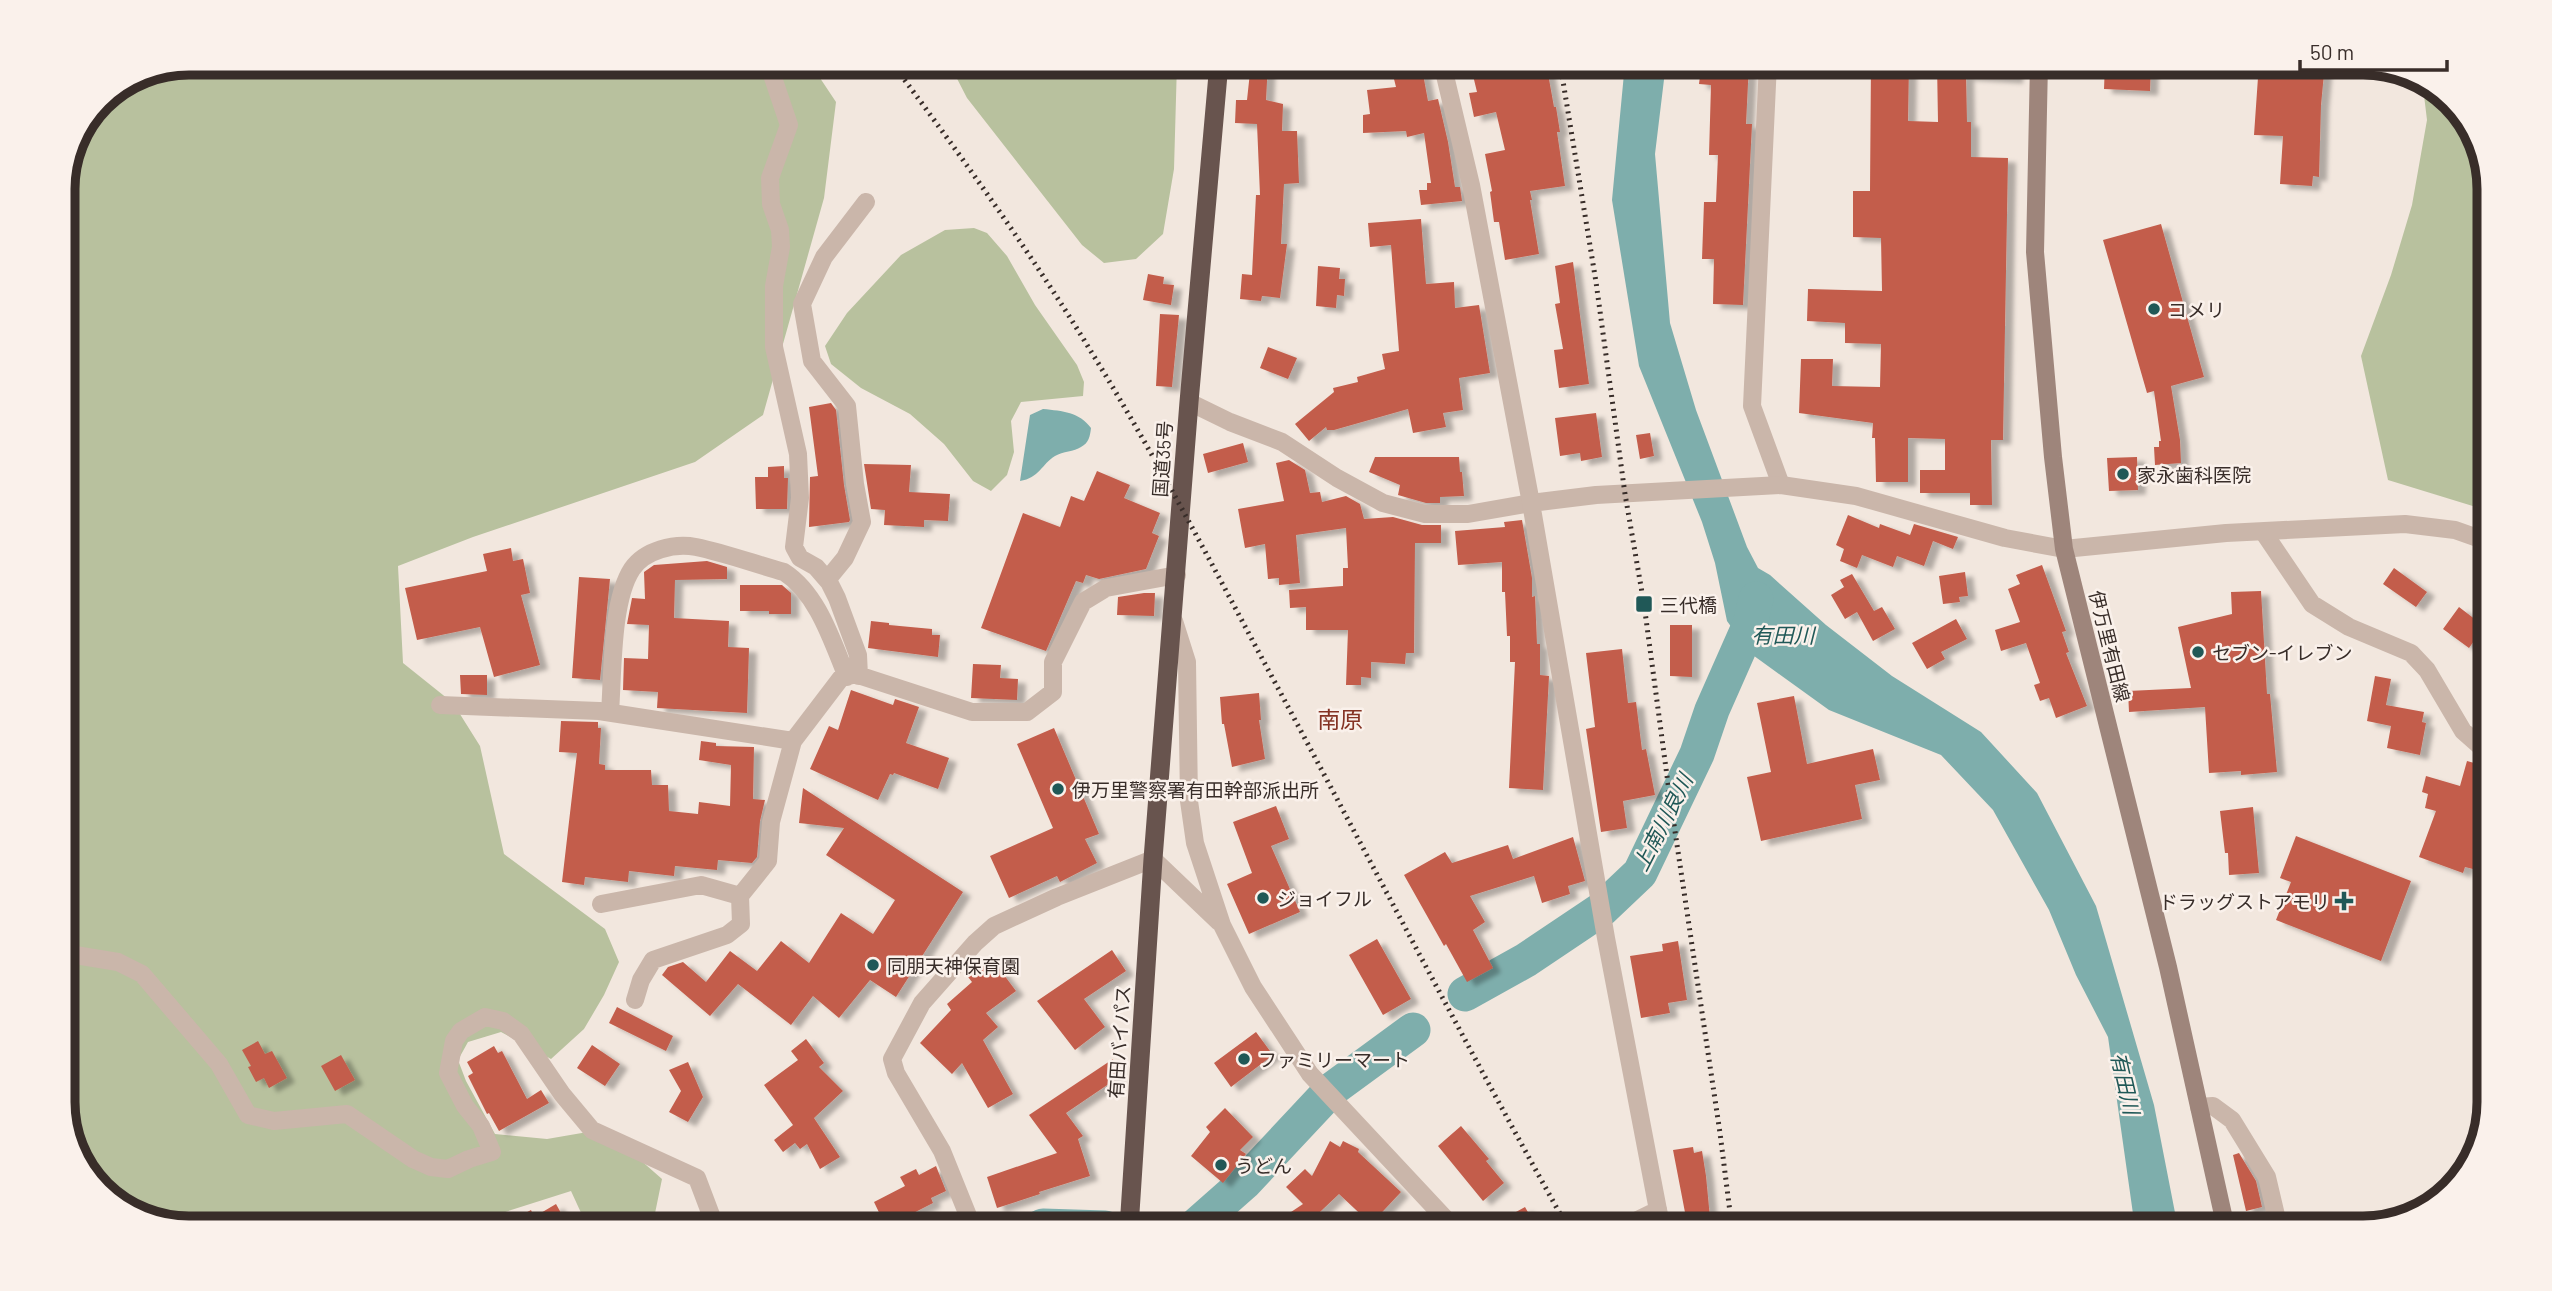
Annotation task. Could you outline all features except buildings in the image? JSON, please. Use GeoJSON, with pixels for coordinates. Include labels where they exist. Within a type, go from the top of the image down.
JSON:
{"type":"FeatureCollection","features":[{"type":"Feature","properties":{"kind":"highway","name":"国道35号"},"geometry":{"type":"LineString","coordinates":[[1153,859],[1218,75]]}},
{"type":"Feature","properties":{"kind":"highway","name":"有田バイパス"},"geometry":{"type":"LineString","coordinates":[[1130,1216],[1153,859]]}},
{"type":"Feature","properties":{"kind":"main road","name":"伊万里有田線"},"geometry":{"type":"LineString","coordinates":[[2039,75],[2035,252],[2064,549],[2168,967],[2223,1216]]}},
{"type":"Feature","properties":{"kind":"street"},"geometry":{"type":"LineString","coordinates":[[773,75],[789,125],[770,178],[771,204],[780,230],[781,247],[774,286],[774,346],[799,454],[800,498],[794,547],[800,558],[816,567],[827,580],[837,598],[858,655],[853,676]]}},
{"type":"Feature","properties":{"kind":"street"},"geometry":{"type":"LineString","coordinates":[[1445,75],[1471,185],[1531,503],[1606,938],[1659,1216]]}},
{"type":"Feature","properties":{"kind":"street"},"geometry":{"type":"LineString","coordinates":[[1767,75],[1752,406],[1781,485]]}},
{"type":"Feature","properties":{"kind":"street"},"geometry":{"type":"LineString","coordinates":[[827,580],[845,558],[862,522],[847,407],[812,361],[802,304],[824,257],[866,202]]}},
{"type":"Feature","properties":{"kind":"street"},"geometry":{"type":"LineString","coordinates":[[1189,402],[1230,422],[1282,442],[1337,478],[1383,503],[1425,514],[1468,513],[1596,495],[1781,485],[1856,496],[2005,538],[2064,549],[2226,533],[2405,524],[2455,530],[2477,538]]}},
{"type":"Feature","properties":{"kind":"street"},"geometry":{"type":"LineString","coordinates":[[2263,533],[2312,604],[2349,627],[2411,653],[2427,670],[2463,732],[2477,744]]}},
{"type":"Feature","properties":{"kind":"street"},"geometry":{"type":"LineString","coordinates":[[610,712],[619,603],[632,570],[638,563],[658,550],[673,547],[694,546],[784,572],[794,578],[805,590],[853,676]]}},
{"type":"Feature","properties":{"kind":"street"},"geometry":{"type":"LineString","coordinates":[[635,1000],[641,980],[653,960],[727,935],[741,924],[740,896],[768,861],[771,822],[793,741],[841,678],[853,676],[972,712],[1027,712],[1053,692],[1053,662],[1083,602],[1105,588],[1177,575]]}},
{"type":"Feature","properties":{"kind":"street"},"geometry":{"type":"LineString","coordinates":[[1174,621],[1187,662],[1189,801],[1195,844],[1222,925],[1253,987],[1310,1074],[1443,1216]]}},
{"type":"Feature","properties":{"kind":"street"},"geometry":{"type":"LineString","coordinates":[[440,705],[610,712],[793,741]]}},
{"type":"Feature","properties":{"kind":"street"},"geometry":{"type":"LineString","coordinates":[[968,1216],[942,1152],[896,1073],[892,1059],[922,1003],[975,943],[994,926],[1057,897],[1153,859],[1222,925]]}},
{"type":"Feature","properties":{"kind":"street"},"geometry":{"type":"LineString","coordinates":[[601,904],[701,885],[740,896]]}},
{"type":"Feature","properties":{"kind":"street"},"geometry":{"type":"LineString","coordinates":[[75,953],[118,962],[142,974],[219,1064],[248,1115],[274,1121],[347,1114],[413,1159],[431,1167],[448,1169],[492,1152],[481,1126],[465,1106],[447,1073],[454,1041],[461,1031],[485,1017],[503,1021],[521,1034],[562,1094],[592,1130],[696,1178],[711,1216]]}},
{"type":"Feature","properties":{"kind":"street"},"geometry":{"type":"LineString","coordinates":[[2199,1107],[2213,1106],[2232,1119],[2267,1177],[2277,1216]]}},
{"type":"Feature","properties":{"kind":"street"},"geometry":{"type":"LineString","coordinates":[[1646,1216],[1658,1210]]}},
{"type":"Feature","properties":{"kind":"green space"},"geometry":{"type":"Polygon","coordinates":[[[189,75],[818,75],[836,102],[824,198],[763,415],[695,462],[473,537],[398,566],[403,663],[453,703],[480,746],[504,854],[605,929],[619,962],[584,1029],[551,1059],[501,1032],[468,1042],[458,1060],[466,1081],[495,1134],[547,1139],[605,1129],[662,1179],[654,1216],[582,1216],[571,1191],[493,1216],[174,1215],[160,1212],[126,1197],[94,1165],[81,1138],[75,1109],[75,182],[87,139],[99,120],[114,104],[132,91],[153,81],[189,75]]]}},
{"type":"Feature","properties":{"kind":"green space"},"geometry":{"type":"Polygon","coordinates":[[[955,75],[1177,75],[1174,169],[1163,234],[1136,259],[1104,263],[1082,245],[967,98],[955,75]]]}},
{"type":"Feature","properties":{"kind":"green space"},"geometry":{"type":"Polygon","coordinates":[[[2424,93],[2458,126],[2471,153],[2477,182],[2477,507],[2388,480],[2361,356],[2391,275],[2412,205],[2427,120],[2424,93]]]}},
{"type":"Feature","properties":{"kind":"green space"},"geometry":{"type":"Polygon","coordinates":[[[974,228],[987,233],[1007,256],[1035,305],[1077,365],[1084,382],[1083,396],[1021,402],[1011,421],[1014,452],[1007,475],[991,491],[973,481],[944,444],[910,414],[861,388],[831,364],[825,346],[847,313],[901,255],[945,230],[974,228]]]}},
{"type":"Feature","properties":{"kind":"water","name":"有田川"},"geometry":{"type":"Polygon","coordinates":[[[1624,75],[1665,75],[1655,154],[1670,323],[1696,410],[1747,547],[1758,568],[1770,575],[1826,625],[1892,676],[1981,732],[2037,793],[2096,906],[2154,1105],[2176,1216],[2133,1216],[2108,1037],[2076,975],[2049,910],[1993,810],[1941,755],[1829,710],[1750,653],[1727,621],[1715,563],[1702,522],[1639,366],[1612,200],[1624,75]]]}},
{"type":"Feature","properties":{"kind":"water"},"geometry":{"type":"Polygon","coordinates":[[[1043,409],[1076,415],[1091,428],[1090,436],[1084,445],[1055,456],[1036,474],[1020,481],[1030,415],[1043,409]]]}},
{"type":"Feature","properties":{"kind":"waterway","name":"上南川良川"},"geometry":{"type":"LineString","coordinates":[[1465,994],[1526,960],[1602,909],[1640,873],[1697,754],[1712,710],[1750,624],[1756,599]]}},
{"type":"Feature","properties":{"kind":"waterway","name":"上南川良川"},"geometry":{"type":"LineString","coordinates":[[1207,1216],[1244,1183],[1331,1090],[1413,1030]]}},
{"type":"Feature","properties":{"kind":"railway"},"geometry":{"type":"LineString","coordinates":[[901,75],[1020,242],[1069,316],[1135,426],[1561,1216]]}},
{"type":"Feature","properties":{"kind":"railway"},"geometry":{"type":"LineString","coordinates":[[1562,75],[1644,604],[1730,1216]]}},
{"type":"Feature","properties":{"kind":"place","name":"コメリ"},"geometry":{"type":"Point","coordinates":[2154,309]}},
{"type":"Feature","properties":{"kind":"place","name":"家永歯科医院"},"geometry":{"type":"Point","coordinates":[2123,474]}},
{"type":"Feature","properties":{"kind":"place","name":"三代橋"},"geometry":{"type":"Point","coordinates":[1644,604]}},
{"type":"Feature","properties":{"kind":"place","name":"セブン-イレブン"},"geometry":{"type":"Point","coordinates":[2198,652]}},
{"type":"Feature","properties":{"kind":"place","name":"伊万里警察署有田幹部派出所"},"geometry":{"type":"Point","coordinates":[1058,789]}},
{"type":"Feature","properties":{"kind":"place","name":"ジョイフル"},"geometry":{"type":"Point","coordinates":[1263,898]}},
{"type":"Feature","properties":{"kind":"place","name":"ドラッグストアモリ"},"geometry":{"type":"Point","coordinates":[2344,901]}},
{"type":"Feature","properties":{"kind":"place","name":"同朋天神保育園"},"geometry":{"type":"Point","coordinates":[873,965]}},
{"type":"Feature","properties":{"kind":"place","name":"ファミリーマート"},"geometry":{"type":"Point","coordinates":[1244,1059]}},
{"type":"Feature","properties":{"kind":"place","name":"うどん"},"geometry":{"type":"Point","coordinates":[1221,1165]}},
{"type":"Feature","properties":{"kind":"district","name":"南原"},"geometry":{"type":"Point","coordinates":[1340,719]}}]}
